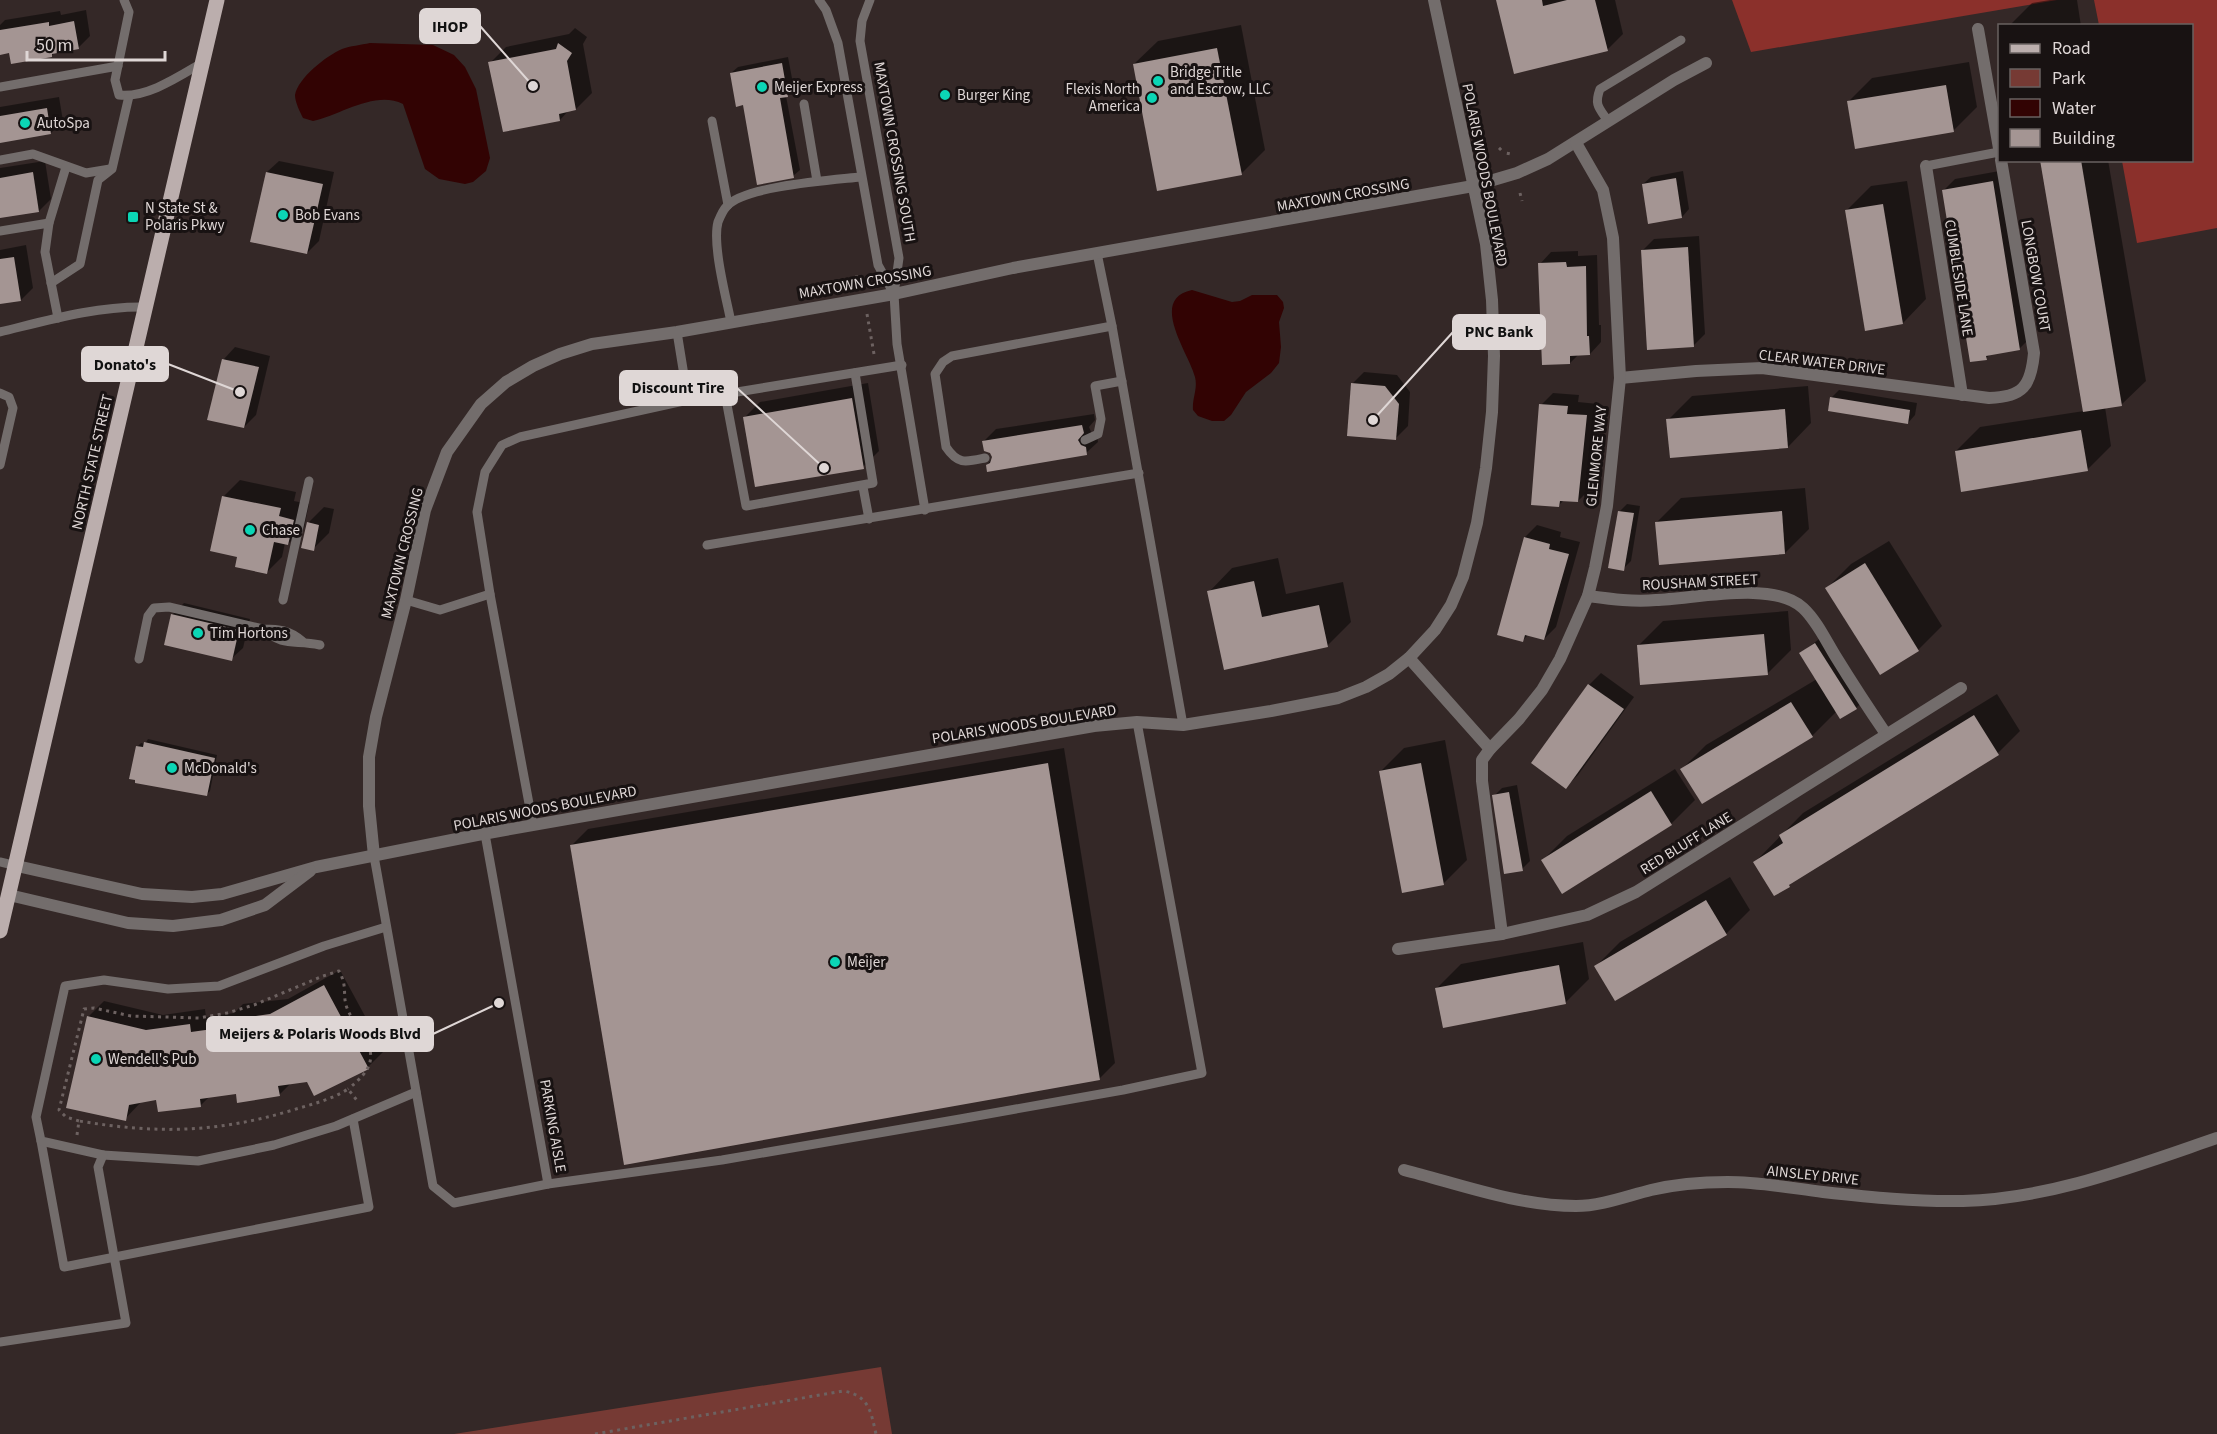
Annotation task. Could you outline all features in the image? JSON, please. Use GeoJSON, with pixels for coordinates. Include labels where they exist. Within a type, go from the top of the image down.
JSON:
{"type":"FeatureCollection","features":[{"type":"Feature","properties":{"kind":"main road","name":"NORTH STATE STREET"},"geometry":{"type":"LineString","coordinates":[[0,931],[4,894],[17,866],[217,0]]}},
{"type":"Feature","properties":{"kind":"street","name":"POLARIS WOODS BOULEVARD"},"geometry":{"type":"LineString","coordinates":[[17,866],[142,894],[192,897],[222,894],[316,867],[485,834],[1094,726],[1137,722],[1183,724],[1282,709],[1338,698],[1366,687],[1389,674],[1409,658],[1435,630],[1451,605],[1463,577],[1477,523],[1486,468],[1493,389],[1492,300],[1486,244],[1434,0]]}},
{"type":"Feature","properties":{"kind":"street"},"geometry":{"type":"LineString","coordinates":[[1978,29],[1998,147]]}},
{"type":"Feature","properties":{"kind":"street","name":"MAXTOWN CROSSING"},"geometry":{"type":"LineString","coordinates":[[374,856],[369,806],[369,758],[376,717],[406,600],[425,510],[447,452],[464,425],[506,382],[560,354],[592,344],[677,332],[894,294],[1013,268],[1473,186],[1517,173],[1548,159],[1674,80],[1706,63]]}},
{"type":"Feature","properties":{"kind":"street","name":"GLENMORE WAY"},"geometry":{"type":"LineString","coordinates":[[1502,934],[1482,781],[1482,760],[1542,690],[1560,658],[1588,596],[1607,506],[1620,378],[1612,238],[1603,190],[1576,143]]}},
{"type":"Feature","properties":{"kind":"street","name":"LONGBOW COURT"},"geometry":{"type":"LineString","coordinates":[[2001,162],[2034,352],[2032,371],[2027,383],[2018,392]]}},
{"type":"Feature","properties":{"kind":"street","name":"CUMBLESIDE LANE"},"geometry":{"type":"LineString","coordinates":[[1926,166],[1962,395]]}},
{"type":"Feature","properties":{"kind":"street","name":"CLEAR WATER DRIVE"},"geometry":{"type":"LineString","coordinates":[[1620,378],[1762,368],[1989,398],[2007,397],[2018,392]]}},
{"type":"Feature","properties":{"kind":"street","name":"ROUSHAM STREET"},"geometry":{"type":"LineString","coordinates":[[1588,596],[1621,601],[1754,592],[1777,594],[1804,609],[1886,734]]}},
{"type":"Feature","properties":{"kind":"street"},"geometry":{"type":"LineString","coordinates":[[1409,658],[1490,749]]}},
{"type":"Feature","properties":{"kind":"street","name":"RED BLUFF LANE"},"geometry":{"type":"LineString","coordinates":[[1398,949],[1502,934],[1587,915],[1636,892],[1961,688]]}},
{"type":"Feature","properties":{"kind":"street","name":"POLARIS WOODS BOULEVARD"},"geometry":{"type":"LineString","coordinates":[[4,894],[128,923],[173,926],[221,920],[265,905],[316,867]]}},
{"type":"Feature","properties":{"kind":"street","name":"AINSLEY DRIVE"},"geometry":{"type":"LineString","coordinates":[[1404,1170],[1521,1200],[1569,1206],[1602,1202],[1664,1188],[1710,1182],[1761,1184],[1917,1201],[1963,1201],[2011,1197],[2076,1184],[2217,1138]]}},
{"type":"Feature","properties":{"kind":"lane"},"geometry":{"type":"LineString","coordinates":[[124,0],[129,12],[114,80],[118,95],[129,96],[166,84],[202,63]]}},
{"type":"Feature","properties":{"kind":"lane"},"geometry":{"type":"LineString","coordinates":[[819,0],[826,10],[838,43],[878,265],[894,294],[897,344],[925,510]]}},
{"type":"Feature","properties":{"kind":"lane","name":"MAXTOWN CROSSING SOUTH"},"geometry":{"type":"LineString","coordinates":[[870,0],[862,21],[860,40],[899,258],[894,294]]}},
{"type":"Feature","properties":{"kind":"lane"},"geometry":{"type":"LineString","coordinates":[[1608,121],[1598,108],[1596,99],[1600,89],[1681,40]]}},
{"type":"Feature","properties":{"kind":"lane"},"geometry":{"type":"LineString","coordinates":[[1,86],[118,66]]}},
{"type":"Feature","properties":{"kind":"lane"},"geometry":{"type":"LineString","coordinates":[[51,283],[80,264],[98,180],[112,169],[129,96]]}},
{"type":"Feature","properties":{"kind":"lane"},"geometry":{"type":"LineString","coordinates":[[804,104],[817,181]]}},
{"type":"Feature","properties":{"kind":"lane"},"geometry":{"type":"LineString","coordinates":[[712,121],[728,205]]}},
{"type":"Feature","properties":{"kind":"lane"},"geometry":{"type":"LineString","coordinates":[[1926,166],[1998,153]]}},
{"type":"Feature","properties":{"kind":"lane"},"geometry":{"type":"LineString","coordinates":[[0,160],[33,154],[86,173],[112,169]]}},
{"type":"Feature","properties":{"kind":"lane"},"geometry":{"type":"LineString","coordinates":[[58,318],[45,252],[49,223],[66,167]]}},
{"type":"Feature","properties":{"kind":"lane"},"geometry":{"type":"LineString","coordinates":[[731,322],[718,250],[718,222],[728,205],[739,198],[772,188],[861,177]]}},
{"type":"Feature","properties":{"kind":"lane"},"geometry":{"type":"LineString","coordinates":[[0,231],[49,223]]}},
{"type":"Feature","properties":{"kind":"lane"},"geometry":{"type":"LineString","coordinates":[[1097,253],[1183,724]]}},
{"type":"Feature","properties":{"kind":"lane"},"geometry":{"type":"LineString","coordinates":[[0,332],[115,306],[146,307]]}},
{"type":"Feature","properties":{"kind":"lane"},"geometry":{"type":"LineString","coordinates":[[985,458],[965,462],[953,457],[946,447],[935,374],[943,362],[952,356],[1112,326]]}},
{"type":"Feature","properties":{"kind":"lane"},"geometry":{"type":"LineString","coordinates":[[677,332],[688,400]]}},
{"type":"Feature","properties":{"kind":"lane"},"geometry":{"type":"LineString","coordinates":[[533,825],[477,512],[485,472],[502,445],[520,437],[688,400],[902,365]]}},
{"type":"Feature","properties":{"kind":"lane"},"geometry":{"type":"LineString","coordinates":[[725,394],[746,506],[863,487],[873,483],[855,374]]}},
{"type":"Feature","properties":{"kind":"lane"},"geometry":{"type":"LineString","coordinates":[[1085,440],[1098,434],[1101,419],[1095,386],[1122,381]]}},
{"type":"Feature","properties":{"kind":"lane"},"geometry":{"type":"LineString","coordinates":[[0,393],[9,397],[13,408],[0,465]]}},
{"type":"Feature","properties":{"kind":"lane"},"geometry":{"type":"LineString","coordinates":[[707,545],[1139,474]]}},
{"type":"Feature","properties":{"kind":"lane"},"geometry":{"type":"LineString","coordinates":[[283,600],[309,481]]}},
{"type":"Feature","properties":{"kind":"lane"},"geometry":{"type":"LineString","coordinates":[[863,487],[869,519]]}},
{"type":"Feature","properties":{"kind":"lane"},"geometry":{"type":"LineString","coordinates":[[406,600],[440,610],[490,594]]}},
{"type":"Feature","properties":{"kind":"lane"},"geometry":{"type":"LineString","coordinates":[[139,659],[148,616],[154,608],[169,607],[263,629],[278,629],[292,633],[302,641],[320,645]]}},
{"type":"Feature","properties":{"kind":"lane"},"geometry":{"type":"LineString","coordinates":[[548,1184],[722,1160],[1123,1090],[1202,1073],[1137,722]]}},
{"type":"Feature","properties":{"kind":"lane","name":"PARKING AISLE"},"geometry":{"type":"LineString","coordinates":[[374,856],[433,1186],[454,1203],[548,1184],[485,834]]}},
{"type":"Feature","properties":{"kind":"lane"},"geometry":{"type":"LineString","coordinates":[[0,862],[17,866]]}},
{"type":"Feature","properties":{"kind":"lane"},"geometry":{"type":"LineString","coordinates":[[353,1119],[369,1207],[64,1267],[36,1117],[65,986],[104,980],[168,989],[219,986],[324,946],[386,927]]}},
{"type":"Feature","properties":{"kind":"lane"},"geometry":{"type":"LineString","coordinates":[[42,1141],[103,1155],[198,1161],[274,1145],[336,1126],[416,1092]]}},
{"type":"Feature","properties":{"kind":"lane"},"geometry":{"type":"LineString","coordinates":[[0,1342],[126,1323],[98,1167],[103,1155]]}},
{"type":"Feature","properties":{"kind":"path"},"geometry":{"type":"LineString","coordinates":[[1499,150],[1503,147]]}},
{"type":"Feature","properties":{"kind":"path"},"geometry":{"type":"LineString","coordinates":[[1508,155],[1509,150]]}},
{"type":"Feature","properties":{"kind":"path"},"geometry":{"type":"LineString","coordinates":[[1520,193],[1522,201]]}},
{"type":"Feature","properties":{"kind":"path"},"geometry":{"type":"LineString","coordinates":[[855,278],[861,277]]}},
{"type":"Feature","properties":{"kind":"path"},"geometry":{"type":"LineString","coordinates":[[867,314],[874,354]]}},
{"type":"Feature","properties":{"kind":"path"},"geometry":{"type":"LineString","coordinates":[[339,971],[345,988],[347,1010],[365,1039],[370,1059],[370,1067],[364,1076],[348,1089],[322,1102],[227,1126],[144,1130],[79,1121],[66,1117],[59,1110],[81,1014],[84,1010],[94,1008],[153,1018],[208,1016],[254,1005],[339,971]]}},
{"type":"Feature","properties":{"kind":"path"},"geometry":{"type":"LineString","coordinates":[[348,1089],[367,1113]]}},
{"type":"Feature","properties":{"kind":"path"},"geometry":{"type":"LineString","coordinates":[[74,1149],[79,1121]]}},
{"type":"Feature","properties":{"kind":"path"},"geometry":{"type":"LineString","coordinates":[[595,1434],[843,1391],[853,1392],[865,1401],[876,1434]]}},
{"type":"Feature","properties":{"kind":"green space"},"geometry":{"type":"Polygon","coordinates":[[[881,1367],[892,1434],[454,1434],[881,1367]]]}},
{"type":"Feature","properties":{"kind":"shaded area"},"geometry":{"type":"Polygon","coordinates":[[[1732,0],[2057,0],[1751,52],[1732,0]]]}},
{"type":"Feature","properties":{"kind":"shaded area"},"geometry":{"type":"Polygon","coordinates":[[[2094,0],[2217,0],[2217,228],[2137,243],[2122,162],[2193,162],[2193,24],[2099,24],[2094,0]]]}},
{"type":"Feature","properties":{"kind":"water"},"geometry":{"type":"Polygon","coordinates":[[[370,43],[433,45],[454,55],[465,67],[476,89],[490,158],[486,171],[473,182],[465,184],[439,179],[425,169],[403,104],[392,100],[381,100],[358,105],[313,121],[303,118],[295,95],[297,88],[307,75],[321,62],[342,49],[370,43]]]}},
{"type":"Feature","properties":{"kind":"water"},"geometry":{"type":"Polygon","coordinates":[[[1192,290],[1232,302],[1252,295],[1277,295],[1283,302],[1284,308],[1279,322],[1281,347],[1279,363],[1271,373],[1246,392],[1231,415],[1224,421],[1212,421],[1198,416],[1193,410],[1195,377],[1172,315],[1173,304],[1179,295],[1192,290]]]}},
{"type":"Feature","properties":{"kind":"building"},"geometry":{"type":"Polygon","coordinates":[[[1496,0],[1542,0],[1543,6],[1567,0],[1595,0],[1608,51],[1514,74],[1496,0]]]}},
{"type":"Feature","properties":{"kind":"building"},"geometry":{"type":"Polygon","coordinates":[[[74,21],[79,49],[52,54],[52,57],[11,64],[9,53],[0,55],[0,30],[49,22],[49,26],[74,21]]]}},
{"type":"Feature","properties":{"kind":"building"},"geometry":{"type":"Polygon","coordinates":[[[558,43],[572,53],[567,61],[576,110],[559,114],[560,121],[503,132],[488,62],[556,49],[558,43]]]}},
{"type":"Feature","properties":{"kind":"building"},"geometry":{"type":"Polygon","coordinates":[[[1217,48],[1242,175],[1157,191],[1133,64],[1217,48]]]}},
{"type":"Feature","properties":{"kind":"building"},"geometry":{"type":"Polygon","coordinates":[[[782,63],[788,97],[780,98],[794,178],[757,185],[743,105],[736,107],[730,73],[782,63]]]}},
{"type":"Feature","properties":{"kind":"building"},"geometry":{"type":"Polygon","coordinates":[[[1946,85],[1954,132],[1855,149],[1847,101],[1946,85]]]}},
{"type":"Feature","properties":{"kind":"building","name":"AutoSpa"},"geometry":{"type":"Polygon","coordinates":[[[47,108],[51,134],[0,143],[0,116],[47,108]]]}},
{"type":"Feature","properties":{"kind":"building"},"geometry":{"type":"Polygon","coordinates":[[[2040,162],[2081,162],[2122,406],[2083,412],[2040,162]]]}},
{"type":"Feature","properties":{"kind":"building"},"geometry":{"type":"Polygon","coordinates":[[[33,172],[39,212],[0,218],[0,178],[33,172]]]}},
{"type":"Feature","properties":{"kind":"building"},"geometry":{"type":"Polygon","coordinates":[[[266,172],[323,184],[307,254],[250,242],[266,172]]]}},
{"type":"Feature","properties":{"kind":"building"},"geometry":{"type":"Polygon","coordinates":[[[1676,178],[1682,218],[1648,224],[1642,184],[1676,178]]]}},
{"type":"Feature","properties":{"kind":"building"},"geometry":{"type":"Polygon","coordinates":[[[1993,181],[2020,350],[1986,356],[1987,360],[1970,362],[1942,190],[1993,181]]]}},
{"type":"Feature","properties":{"kind":"building"},"geometry":{"type":"Polygon","coordinates":[[[1883,204],[1903,324],[1865,331],[1845,210],[1883,204]]]}},
{"type":"Feature","properties":{"kind":"building"},"geometry":{"type":"Polygon","coordinates":[[[1688,247],[1694,347],[1647,350],[1641,250],[1688,247]]]}},
{"type":"Feature","properties":{"kind":"building"},"geometry":{"type":"Polygon","coordinates":[[[14,257],[21,301],[0,304],[0,259],[14,257]]]}},
{"type":"Feature","properties":{"kind":"building"},"geometry":{"type":"Polygon","coordinates":[[[1566,262],[1567,267],[1586,266],[1587,336],[1589,336],[1590,355],[1570,356],[1570,364],[1542,365],[1538,263],[1566,262]]]}},
{"type":"Feature","properties":{"kind":"building"},"geometry":{"type":"Polygon","coordinates":[[[222,359],[259,367],[244,428],[207,420],[222,359]]]}},
{"type":"Feature","properties":{"kind":"building"},"geometry":{"type":"Polygon","coordinates":[[[1351,383],[1385,386],[1399,404],[1396,440],[1347,436],[1351,383]]]}},
{"type":"Feature","properties":{"kind":"building"},"geometry":{"type":"Polygon","coordinates":[[[1830,397],[1910,410],[1908,424],[1828,411],[1830,397]]]}},
{"type":"Feature","properties":{"kind":"building"},"geometry":{"type":"Polygon","coordinates":[[[852,398],[864,469],[755,487],[743,417],[852,398]]]}},
{"type":"Feature","properties":{"kind":"building"},"geometry":{"type":"Polygon","coordinates":[[[1539,404],[1568,406],[1567,414],[1587,415],[1578,502],[1560,501],[1559,507],[1531,505],[1539,404]]]}},
{"type":"Feature","properties":{"kind":"building"},"geometry":{"type":"Polygon","coordinates":[[[1785,409],[1788,448],[1670,458],[1666,419],[1785,409]]]}},
{"type":"Feature","properties":{"kind":"building"},"geometry":{"type":"Polygon","coordinates":[[[1082,425],[1084,433],[1078,440],[1086,447],[1087,455],[987,472],[986,465],[990,463],[992,457],[990,453],[984,451],[982,441],[1082,425]]]}},
{"type":"Feature","properties":{"kind":"building"},"geometry":{"type":"Polygon","coordinates":[[[2081,430],[2088,471],[1961,492],[1955,451],[2081,430]]]}},
{"type":"Feature","properties":{"kind":"building"},"geometry":{"type":"Polygon","coordinates":[[[222,496],[281,508],[279,516],[294,520],[288,545],[274,542],[267,574],[235,567],[237,557],[210,551],[222,496]]]}},
{"type":"Feature","properties":{"kind":"building"},"geometry":{"type":"Polygon","coordinates":[[[1618,511],[1634,513],[1624,571],[1608,568],[1618,511]]]}},
{"type":"Feature","properties":{"kind":"building"},"geometry":{"type":"Polygon","coordinates":[[[1782,511],[1785,554],[1659,565],[1655,522],[1782,511]]]}},
{"type":"Feature","properties":{"kind":"building"},"geometry":{"type":"Polygon","coordinates":[[[307,522],[319,525],[314,551],[301,548],[307,522]]]}},
{"type":"Feature","properties":{"kind":"building"},"geometry":{"type":"Polygon","coordinates":[[[1524,537],[1550,544],[1549,549],[1569,554],[1544,640],[1525,635],[1523,642],[1497,635],[1524,537]]]}},
{"type":"Feature","properties":{"kind":"building"},"geometry":{"type":"Polygon","coordinates":[[[1865,563],[1919,651],[1880,675],[1825,588],[1865,563]]]}},
{"type":"Feature","properties":{"kind":"building"},"geometry":{"type":"Polygon","coordinates":[[[1254,581],[1262,617],[1319,605],[1328,647],[1224,670],[1207,591],[1254,581]]]}},
{"type":"Feature","properties":{"kind":"building"},"geometry":{"type":"Polygon","coordinates":[[[171,614],[239,630],[232,661],[164,645],[171,614]]]}},
{"type":"Feature","properties":{"kind":"building"},"geometry":{"type":"Polygon","coordinates":[[[1764,634],[1768,675],[1640,685],[1637,645],[1764,634]]]}},
{"type":"Feature","properties":{"kind":"building"},"geometry":{"type":"Polygon","coordinates":[[[1815,643],[1857,709],[1840,719],[1799,653],[1815,643]]]}},
{"type":"Feature","properties":{"kind":"building"},"geometry":{"type":"Polygon","coordinates":[[[1588,684],[1624,709],[1566,789],[1531,763],[1588,684]]]}},
{"type":"Feature","properties":{"kind":"building"},"geometry":{"type":"Polygon","coordinates":[[[1791,702],[1813,737],[1702,804],[1680,769],[1791,702]]]}},
{"type":"Feature","properties":{"kind":"building"},"geometry":{"type":"Polygon","coordinates":[[[1974,715],[1999,755],[1774,896],[1753,862],[1783,843],[1779,835],[1974,715]]]}},
{"type":"Feature","properties":{"kind":"building","name":"McDonald's"},"geometry":{"type":"Polygon","coordinates":[[[144,742],[215,758],[207,796],[135,783],[135,780],[129,779],[136,746],[143,747],[144,742]]]}},
{"type":"Feature","properties":{"kind":"building","name":"Meijer"},"geometry":{"type":"Polygon","coordinates":[[[1048,763],[1100,1080],[624,1165],[570,845],[1048,763]]]}},
{"type":"Feature","properties":{"kind":"building"},"geometry":{"type":"Polygon","coordinates":[[[1421,763],[1444,885],[1402,893],[1379,771],[1421,763]]]}},
{"type":"Feature","properties":{"kind":"building"},"geometry":{"type":"Polygon","coordinates":[[[1651,791],[1672,825],[1562,894],[1541,860],[1651,791]]]}},
{"type":"Feature","properties":{"kind":"building"},"geometry":{"type":"Polygon","coordinates":[[[1509,792],[1523,871],[1504,874],[1492,795],[1509,792]]]}},
{"type":"Feature","properties":{"kind":"building"},"geometry":{"type":"Polygon","coordinates":[[[1706,900],[1727,935],[1615,1001],[1594,966],[1706,900]]]}},
{"type":"Feature","properties":{"kind":"building"},"geometry":{"type":"Polygon","coordinates":[[[1559,965],[1566,1004],[1443,1028],[1435,988],[1559,965]]]}},
{"type":"Feature","properties":{"kind":"building"},"geometry":{"type":"Polygon","coordinates":[[[324,985],[369,1069],[314,1096],[307,1082],[278,1086],[280,1096],[237,1103],[236,1094],[200,1099],[201,1107],[158,1112],[156,1100],[129,1105],[126,1121],[66,1108],[87,1016],[146,1030],[190,1024],[191,1032],[227,1027],[226,1020],[270,1014],[324,985]]]}},
{"type":"Feature","properties":{"kind":"place","name":"Bridge Title and Escrow, LLC"},"geometry":{"type":"Point","coordinates":[1158,81]}},
{"type":"Feature","properties":{"kind":"place","name":"IHOP"},"geometry":{"type":"Point","coordinates":[533,86]}},
{"type":"Feature","properties":{"kind":"place","name":"Meijer Express"},"geometry":{"type":"Point","coordinates":[762,87]}},
{"type":"Feature","properties":{"kind":"place","name":"Burger King"},"geometry":{"type":"Point","coordinates":[945,95]}},
{"type":"Feature","properties":{"kind":"place","name":"Flexis North America"},"geometry":{"type":"Point","coordinates":[1152,98]}},
{"type":"Feature","properties":{"kind":"place","name":"AutoSpa"},"geometry":{"type":"Point","coordinates":[25,123]}},
{"type":"Feature","properties":{"kind":"place","name":"Bob Evans"},"geometry":{"type":"Point","coordinates":[283,215]}},
{"type":"Feature","properties":{"kind":"place","name":"N State St & Polaris Pkwy"},"geometry":{"type":"Point","coordinates":[133,217]}},
{"type":"Feature","properties":{"kind":"place","name":"Donato's"},"geometry":{"type":"Point","coordinates":[240,392]}},
{"type":"Feature","properties":{"kind":"place","name":"PNC Bank"},"geometry":{"type":"Point","coordinates":[1373,420]}},
{"type":"Feature","properties":{"kind":"place","name":"Discount Tire"},"geometry":{"type":"Point","coordinates":[824,468]}},
{"type":"Feature","properties":{"kind":"place","name":"Chase"},"geometry":{"type":"Point","coordinates":[250,530]}},
{"type":"Feature","properties":{"kind":"place","name":"Tim Hortons"},"geometry":{"type":"Point","coordinates":[198,633]}},
{"type":"Feature","properties":{"kind":"place","name":"McDonald's"},"geometry":{"type":"Point","coordinates":[172,768]}},
{"type":"Feature","properties":{"kind":"place","name":"Meijer"},"geometry":{"type":"Point","coordinates":[835,962]}},
{"type":"Feature","properties":{"kind":"place","name":"Meijers & Polaris Woods Blvd"},"geometry":{"type":"Point","coordinates":[499,1003]}},
{"type":"Feature","properties":{"kind":"place","name":"Wendell's Pub"},"geometry":{"type":"Point","coordinates":[96,1059]}}]}
